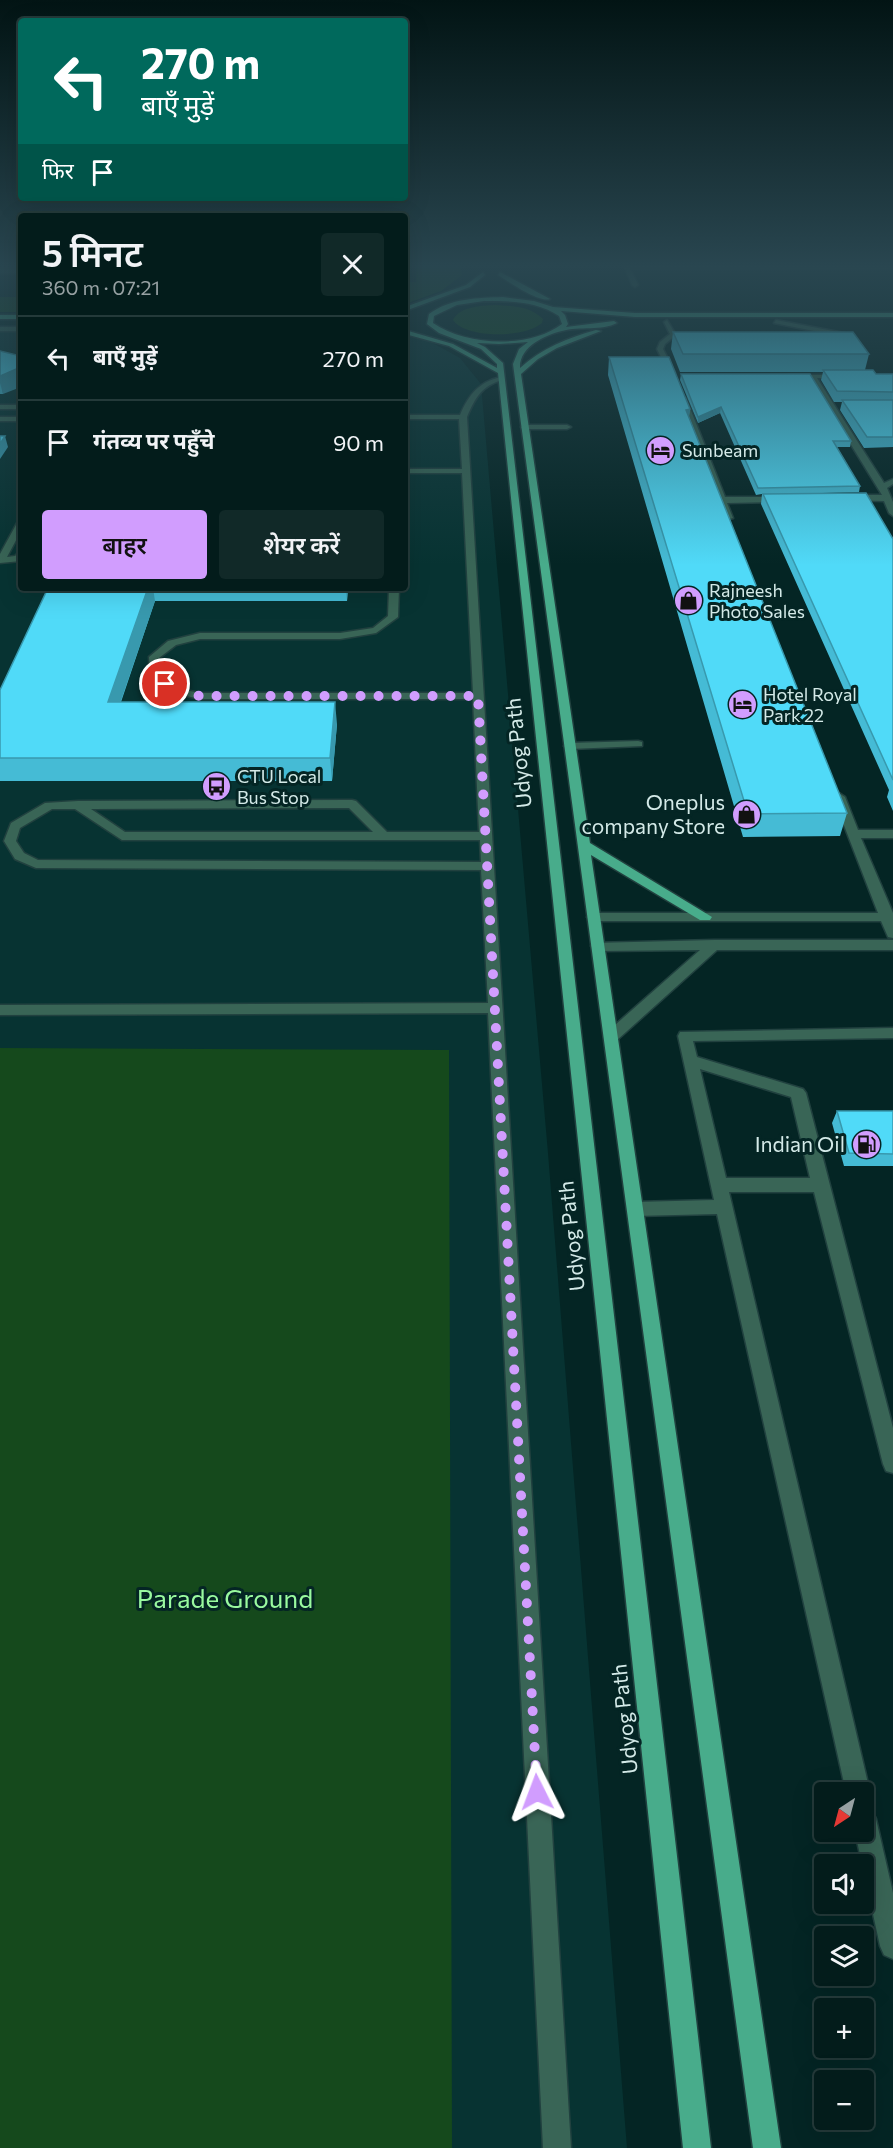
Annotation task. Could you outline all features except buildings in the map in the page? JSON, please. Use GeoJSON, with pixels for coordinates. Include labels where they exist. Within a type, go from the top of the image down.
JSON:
{"type":"FeatureCollection","features":[{"type":"Feature","properties":{"kind":"main road"},"geometry":{"type":"LineString","coordinates":[[487,364],[507,375],[525,364]]}},
{"type":"Feature","properties":{"kind":"main road","name":"Udyog Path"},"geometry":{"type":"LineString","coordinates":[[501,364],[507,375],[525,427],[767,2148]]}},
{"type":"Feature","properties":{"kind":"main road","name":"Udyog Path"},"geometry":{"type":"LineString","coordinates":[[516,364],[507,375],[697,2148]]}},
{"type":"Feature","properties":{"kind":"main road"},"geometry":{"type":"LineString","coordinates":[[584,845],[705,917]]}},
{"type":"Feature","properties":{"kind":"street"},"geometry":{"type":"LineString","coordinates":[[667,364],[735,534]]}},
{"type":"Feature","properties":{"kind":"street"},"geometry":{"type":"LineString","coordinates":[[507,375],[489,382],[474,393],[463,417],[557,2148]]}},
{"type":"Feature","properties":{"kind":"street"},"geometry":{"type":"LineString","coordinates":[[673,376],[685,376]]}},
{"type":"Feature","properties":{"kind":"street"},"geometry":{"type":"LineString","coordinates":[[777,376],[847,376]]}},
{"type":"Feature","properties":{"kind":"street"},"geometry":{"type":"LineString","coordinates":[[812,376],[883,487],[890,506],[840,499]]}},
{"type":"Feature","properties":{"kind":"street"},"geometry":{"type":"LineString","coordinates":[[832,406],[842,406]]}},
{"type":"Feature","properties":{"kind":"street"},"geometry":{"type":"LineString","coordinates":[[0,407],[18,408]]}},
{"type":"Feature","properties":{"kind":"street"},"geometry":{"type":"LineString","coordinates":[[408,417],[463,417]]}},
{"type":"Feature","properties":{"kind":"street"},"geometry":{"type":"LineString","coordinates":[[0,419],[18,419]]}},
{"type":"Feature","properties":{"kind":"street"},"geometry":{"type":"LineString","coordinates":[[525,427],[567,427]]}},
{"type":"Feature","properties":{"kind":"street"},"geometry":{"type":"LineString","coordinates":[[408,471],[466,471]]}},
{"type":"Feature","properties":{"kind":"street"},"geometry":{"type":"LineString","coordinates":[[883,487],[893,481]]}},
{"type":"Feature","properties":{"kind":"street"},"geometry":{"type":"LineString","coordinates":[[722,500],[792,499]]}},
{"type":"Feature","properties":{"kind":"street"},"geometry":{"type":"LineString","coordinates":[[0,560],[18,528]]}},
{"type":"Feature","properties":{"kind":"street"},"geometry":{"type":"LineString","coordinates":[[0,560],[18,559]]}},
{"type":"Feature","properties":{"kind":"street"},"geometry":{"type":"LineString","coordinates":[[394,591],[393,616],[376,630],[340,636],[200,636],[172,643],[154,657],[154,678],[177,691],[200,696],[478,696]]}},
{"type":"Feature","properties":{"kind":"street"},"geometry":{"type":"LineString","coordinates":[[570,746],[638,744]]}},
{"type":"Feature","properties":{"kind":"street"},"geometry":{"type":"LineString","coordinates":[[836,790],[889,917],[893,934]]}},
{"type":"Feature","properties":{"kind":"street"},"geometry":{"type":"LineString","coordinates":[[384,837],[352,804],[78,805],[49,806],[15,826],[10,841],[19,856],[36,864],[487,866]]}},
{"type":"Feature","properties":{"kind":"street"},"geometry":{"type":"LineString","coordinates":[[78,805],[122,836],[486,837]]}},
{"type":"Feature","properties":{"kind":"street"},"geometry":{"type":"LineString","coordinates":[[853,834],[893,834]]}},
{"type":"Feature","properties":{"kind":"street"},"geometry":{"type":"LineString","coordinates":[[594,917],[889,917]]}},
{"type":"Feature","properties":{"kind":"street"},"geometry":{"type":"LineString","coordinates":[[611,1037],[714,945]]}},
{"type":"Feature","properties":{"kind":"street"},"geometry":{"type":"LineString","coordinates":[[598,946],[893,945]]}},
{"type":"Feature","properties":{"kind":"street"},"geometry":{"type":"LineString","coordinates":[[0,1010],[495,1008]]}},
{"type":"Feature","properties":{"kind":"street"},"geometry":{"type":"LineString","coordinates":[[856,1782],[685,1036],[893,1032]]}},
{"type":"Feature","properties":{"kind":"street"},"geometry":{"type":"LineString","coordinates":[[691,1061],[798,1093],[893,1464]]}},
{"type":"Feature","properties":{"kind":"street"},"geometry":{"type":"LineString","coordinates":[[719,1185],[820,1185]]}},
{"type":"Feature","properties":{"kind":"street"},"geometry":{"type":"LineString","coordinates":[[635,1209],[724,1207]]}},
{"type":"Feature","properties":{"kind":"street"},"geometry":{"type":"LineString","coordinates":[[869,1842],[893,1946]]}},
{"type":"Feature","properties":{"kind":"shaded area"},"geometry":{"type":"Polygon","coordinates":[[[0,364],[18,364],[18,591],[408,591],[408,364],[465,364],[481,384],[548,1153],[627,2148],[0,2148],[0,364]]]}},
{"type":"Feature","properties":{"kind":"green space","name":"Parade Ground"},"geometry":{"type":"Polygon","coordinates":[[[0,1048],[449,1050],[452,2148],[0,2148],[0,1048]]]}},
{"type":"Feature","properties":{"kind":"place","name":"Sunbeam"},"geometry":{"type":"Point","coordinates":[661,451]}},
{"type":"Feature","properties":{"kind":"place","name":"Rajneesh Photo Sales"},"geometry":{"type":"Point","coordinates":[688,601]}},
{"type":"Feature","properties":{"kind":"place","name":"Hotel Royal Park 22"},"geometry":{"type":"Point","coordinates":[742,705]}},
{"type":"Feature","properties":{"kind":"place","name":"CTU Local Bus Stop"},"geometry":{"type":"Point","coordinates":[216,787]}},
{"type":"Feature","properties":{"kind":"place","name":"Oneplus company Store"},"geometry":{"type":"Point","coordinates":[746,815]}},
{"type":"Feature","properties":{"kind":"place","name":"Indian Oil"},"geometry":{"type":"Point","coordinates":[866,1145]}},
{"type":"Feature","properties":{"kind":"route"},"geometry":{"type":"LineString","coordinates":[[165,684],[177,691],[200,696],[478,696],[537,1792]]}}]}
